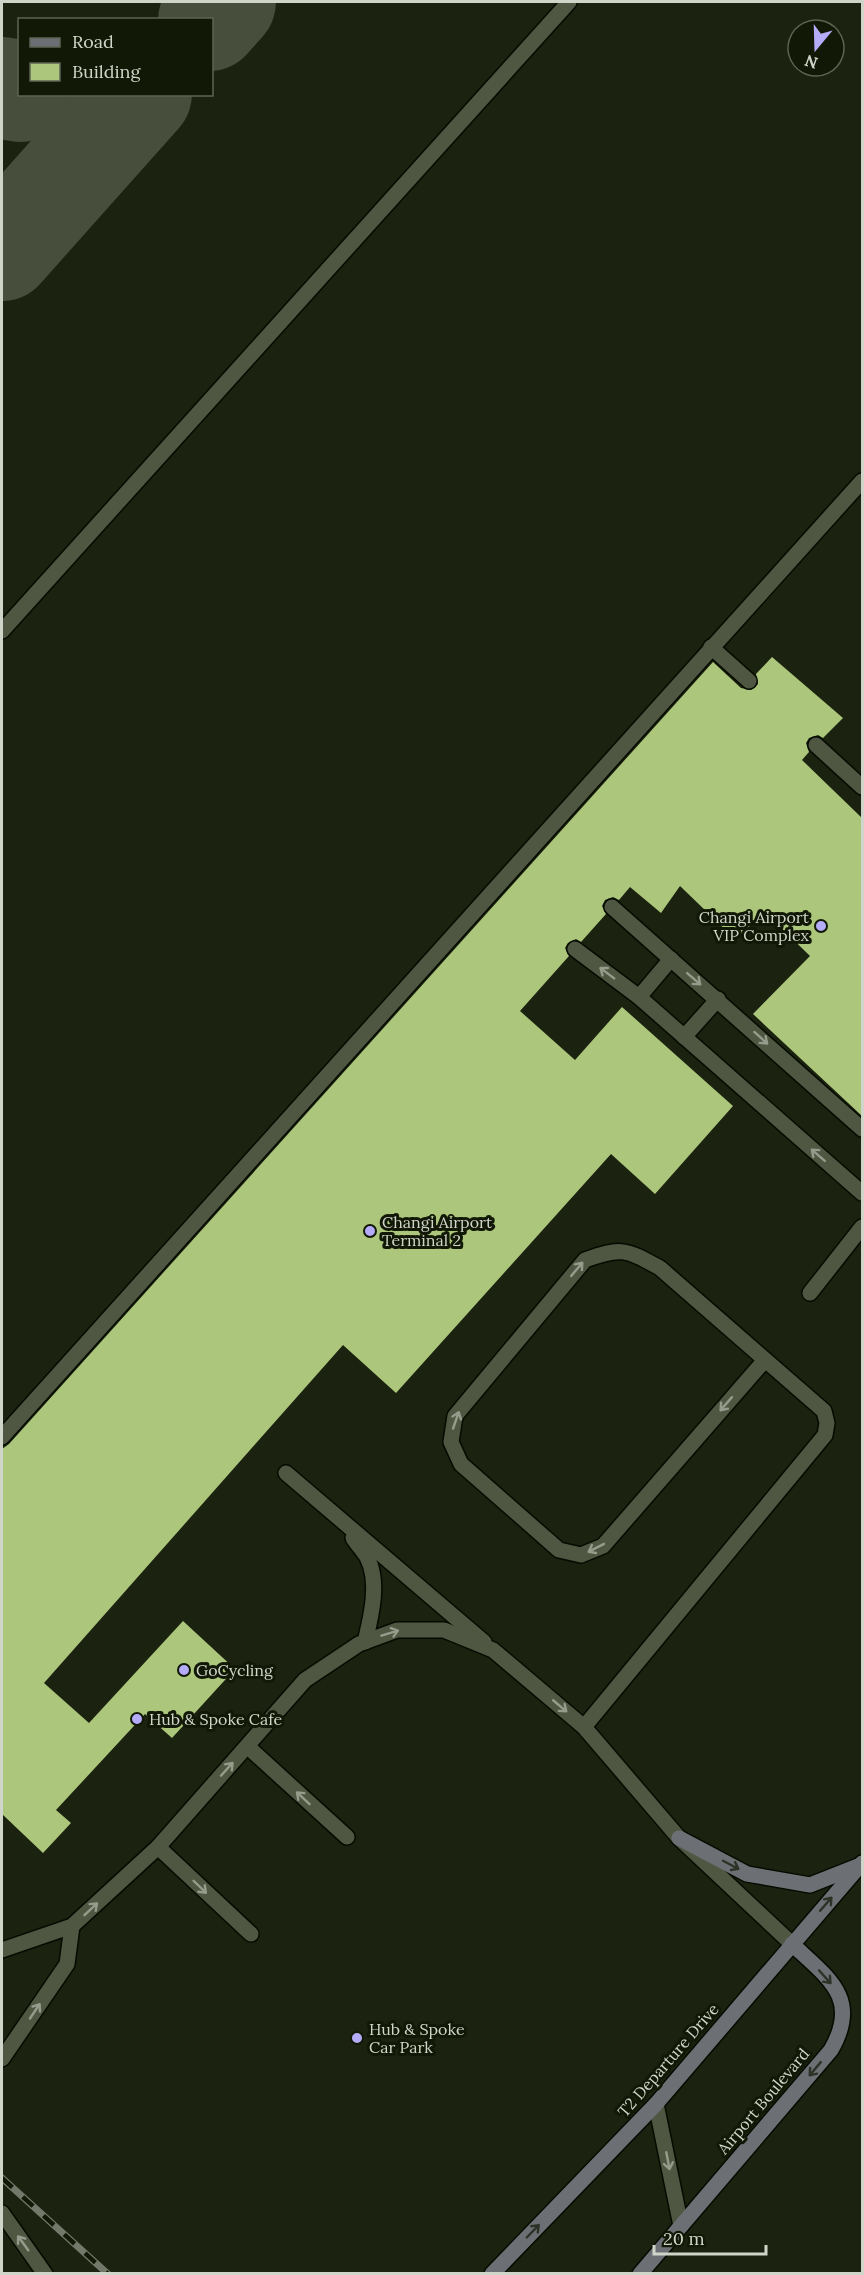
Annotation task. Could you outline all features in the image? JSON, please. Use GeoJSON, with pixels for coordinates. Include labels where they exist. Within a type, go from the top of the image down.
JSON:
{"type":"FeatureCollection","features":[{"type":"Feature","properties":{"kind":"main road"},"geometry":{"type":"LineString","coordinates":[[680,1838],[747,1874],[810,1885],[861,1864]]}},
{"type":"Feature","properties":{"kind":"main road","name":"T2 Departure Drive"},"geometry":{"type":"LineString","coordinates":[[492,2274],[656,2104],[861,1864]]}},
{"type":"Feature","properties":{"kind":"main road","name":"Airport Boulevard"},"geometry":{"type":"LineString","coordinates":[[640,2274],[831,2050],[839,2036],[843,2019],[842,2002],[837,1990],[792,1944]]}},
{"type":"Feature","properties":{"kind":"lane"},"geometry":{"type":"LineString","coordinates":[[2,631],[569,2]]}},
{"type":"Feature","properties":{"kind":"lane"},"geometry":{"type":"LineString","coordinates":[[2,1437],[541,842],[711,647],[862,481]]}},
{"type":"Feature","properties":{"kind":"lane"},"geometry":{"type":"LineString","coordinates":[[711,647],[749,681]]}},
{"type":"Feature","properties":{"kind":"lane"},"geometry":{"type":"LineString","coordinates":[[816,745],[862,787]]}},
{"type":"Feature","properties":{"kind":"lane"},"geometry":{"type":"LineString","coordinates":[[612,907],[862,1129]]}},
{"type":"Feature","properties":{"kind":"lane"},"geometry":{"type":"LineString","coordinates":[[575,949],[639,997],[862,1193]]}},
{"type":"Feature","properties":{"kind":"lane"},"geometry":{"type":"LineString","coordinates":[[639,997],[671,958]]}},
{"type":"Feature","properties":{"kind":"lane"},"geometry":{"type":"LineString","coordinates":[[684,1037],[718,999]]}},
{"type":"Feature","properties":{"kind":"lane"},"geometry":{"type":"LineString","coordinates":[[810,1293],[862,1227]]}},
{"type":"Feature","properties":{"kind":"lane"},"geometry":{"type":"LineString","coordinates":[[584,1727],[825,1435],[828,1423],[824,1412],[765,1360],[660,1268],[628,1251],[603,1253],[585,1260],[455,1416],[451,1442],[461,1464],[559,1550],[581,1555],[603,1546],[765,1360]]}},
{"type":"Feature","properties":{"kind":"lane"},"geometry":{"type":"LineString","coordinates":[[286,1473],[584,1727],[680,1838],[792,1944]]}},
{"type":"Feature","properties":{"kind":"lane"},"geometry":{"type":"LineString","coordinates":[[339,1519],[368,1559],[373,1584],[374,1608],[365,1642]]}},
{"type":"Feature","properties":{"kind":"lane"},"geometry":{"type":"LineString","coordinates":[[2,1950],[72,1926],[158,1847],[305,1680],[365,1642],[397,1630],[444,1630],[493,1650]]}},
{"type":"Feature","properties":{"kind":"lane"},"geometry":{"type":"LineString","coordinates":[[248,1747],[346,1837]]}},
{"type":"Feature","properties":{"kind":"lane"},"geometry":{"type":"LineString","coordinates":[[158,1847],[251,1934]]}},
{"type":"Feature","properties":{"kind":"lane"},"geometry":{"type":"LineString","coordinates":[[2,2059],[67,1964],[72,1926]]}},
{"type":"Feature","properties":{"kind":"lane"},"geometry":{"type":"LineString","coordinates":[[656,2104],[681,2226]]}},
{"type":"Feature","properties":{"kind":"lane"},"geometry":{"type":"LineString","coordinates":[[2,2213],[45,2274]]}},
{"type":"Feature","properties":{"kind":"building","name":"Changi Airport Terminal 2"},"geometry":{"type":"Polygon","coordinates":[[[772,657],[843,718],[823,738],[818,735],[809,738],[806,743],[809,752],[802,760],[862,818],[862,1116],[753,1014],[810,956],[764,911],[736,940],[680,886],[661,913],[630,887],[619,900],[613,897],[605,900],[602,906],[606,914],[581,942],[576,939],[568,943],[565,948],[569,956],[520,1011],[575,1060],[622,1007],[733,1106],[655,1194],[611,1154],[396,1393],[343,1345],[44,1683],[89,1723],[183,1621],[235,1669],[172,1738],[145,1714],[56,1810],[71,1823],[43,1853],[2,1814],[2,1449],[9,1444],[713,662],[741,688],[751,690],[758,684],[756,674],[772,657]]]}},
{"type":"Feature","properties":{"kind":"taxiway"},"geometry":{"type":"LineString","coordinates":[[211,18],[225,2]]}},
{"type":"Feature","properties":{"kind":"taxiway"},"geometry":{"type":"LineString","coordinates":[[2,88],[18,91]]}},
{"type":"Feature","properties":{"kind":"taxiway"},"geometry":{"type":"LineString","coordinates":[[2,250],[139,96]]}},
{"type":"Feature","properties":{"kind":"railway"},"geometry":{"type":"LineString","coordinates":[[2,2178],[108,2274]]}},
{"type":"Feature","properties":{"kind":"place","name":"Changi Airport VIP Complex"},"geometry":{"type":"Point","coordinates":[821,926]}},
{"type":"Feature","properties":{"kind":"place","name":"Changi Airport Terminal 2"},"geometry":{"type":"Point","coordinates":[370,1231]}},
{"type":"Feature","properties":{"kind":"place","name":"GoCycling"},"geometry":{"type":"Point","coordinates":[184,1670]}},
{"type":"Feature","properties":{"kind":"place","name":"Hub & Spoke Cafe"},"geometry":{"type":"Point","coordinates":[137,1719]}},
{"type":"Feature","properties":{"kind":"place","name":"Hub & Spoke Car Park"},"geometry":{"type":"Point","coordinates":[357,2038]}}]}
